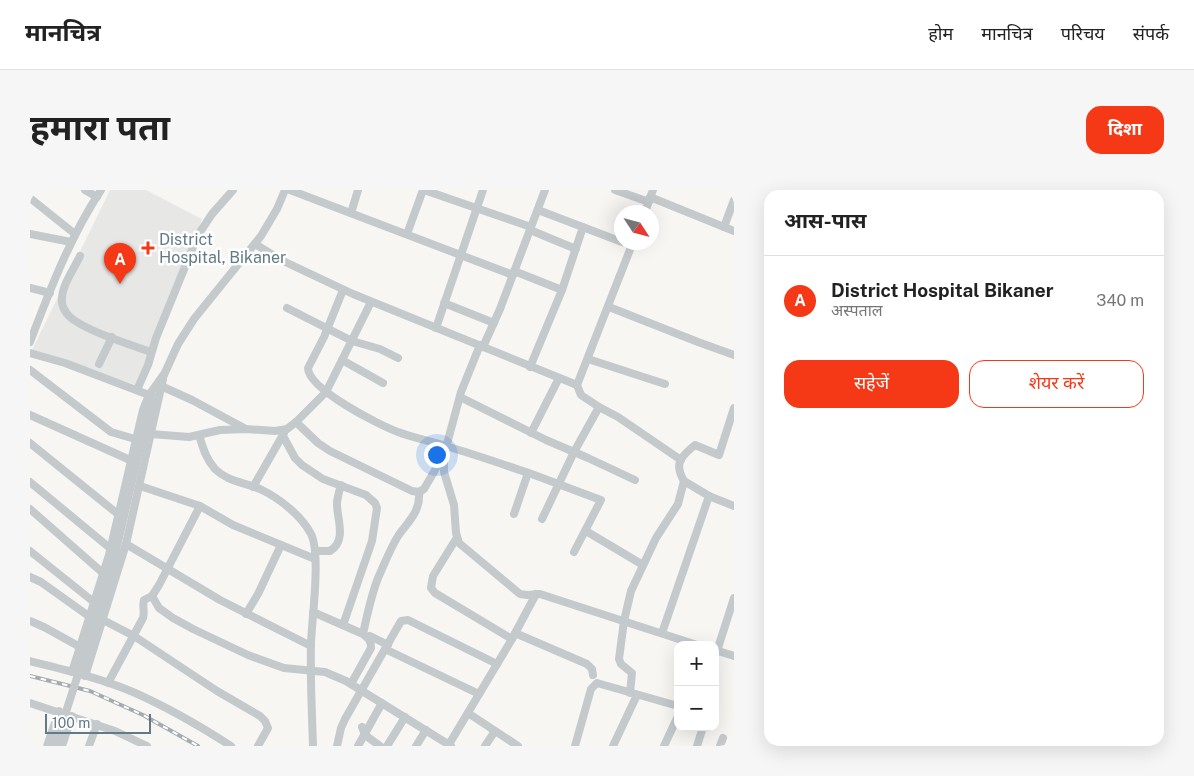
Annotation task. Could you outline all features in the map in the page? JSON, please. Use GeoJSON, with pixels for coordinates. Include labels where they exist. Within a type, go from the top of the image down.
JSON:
{"type":"FeatureCollection","features":[{"type":"Feature","properties":{"kind":"street"},"geometry":{"type":"LineString","coordinates":[[30,342],[71,242],[99,194],[85,190]]}},
{"type":"Feature","properties":{"kind":"street"},"geometry":{"type":"LineString","coordinates":[[137,390],[198,235],[208,219],[233,190]]}},
{"type":"Feature","properties":{"kind":"street"},"geometry":{"type":"LineString","coordinates":[[72,672],[104,574],[130,460],[164,374],[178,344],[194,320],[255,244],[277,209],[286,190]]}},
{"type":"Feature","properties":{"kind":"street"},"geometry":{"type":"LineString","coordinates":[[290,190],[562,290]]}},
{"type":"Feature","properties":{"kind":"street"},"geometry":{"type":"LineString","coordinates":[[350,213],[358,190]]}},
{"type":"Feature","properties":{"kind":"street"},"geometry":{"type":"LineString","coordinates":[[407,234],[423,190],[531,228],[576,249]]}},
{"type":"Feature","properties":{"kind":"street"},"geometry":{"type":"LineString","coordinates":[[436,328],[483,190]]}},
{"type":"Feature","properties":{"kind":"street"},"geometry":{"type":"LineString","coordinates":[[545,190],[494,322],[481,346],[460,397],[444,455],[444,472],[454,505],[456,539],[433,576],[431,588],[435,593],[514,636],[587,664],[592,669],[593,675]]}},
{"type":"Feature","properties":{"kind":"street"},"geometry":{"type":"LineString","coordinates":[[615,190],[651,196],[734,231]]}},
{"type":"Feature","properties":{"kind":"street"},"geometry":{"type":"LineString","coordinates":[[30,198],[75,234]]}},
{"type":"Feature","properties":{"kind":"street"},"geometry":{"type":"LineString","coordinates":[[724,227],[734,200]]}},
{"type":"Feature","properties":{"kind":"street"},"geometry":{"type":"LineString","coordinates":[[538,210],[614,239]]}},
{"type":"Feature","properties":{"kind":"street"},"geometry":{"type":"LineString","coordinates":[[530,366],[562,290],[583,227]]}},
{"type":"Feature","properties":{"kind":"street"},"geometry":{"type":"LineString","coordinates":[[30,234],[71,242]]}},
{"type":"Feature","properties":{"kind":"street"},"geometry":{"type":"LineString","coordinates":[[255,244],[281,260],[343,290],[576,385],[581,395],[618,417],[681,460]]}},
{"type":"Feature","properties":{"kind":"street"},"geometry":{"type":"LineString","coordinates":[[576,385],[631,250]]}},
{"type":"Feature","properties":{"kind":"street"},"geometry":{"type":"LineString","coordinates":[[80,256],[64,289],[62,299],[63,306],[70,317],[112,337],[151,352]]}},
{"type":"Feature","properties":{"kind":"street"},"geometry":{"type":"LineString","coordinates":[[30,288],[50,292]]}},
{"type":"Feature","properties":{"kind":"street"},"geometry":{"type":"LineString","coordinates":[[343,290],[327,330],[308,368],[311,378],[326,392],[348,406],[397,432],[528,473],[601,500],[574,552]]}},
{"type":"Feature","properties":{"kind":"street"},"geometry":{"type":"LineString","coordinates":[[253,487],[285,432],[326,392],[371,302]]}},
{"type":"Feature","properties":{"kind":"street"},"geometry":{"type":"LineString","coordinates":[[444,303],[494,322]]}},
{"type":"Feature","properties":{"kind":"street"},"geometry":{"type":"LineString","coordinates":[[609,307],[734,355]]}},
{"type":"Feature","properties":{"kind":"street"},"geometry":{"type":"LineString","coordinates":[[287,308],[327,330],[352,341],[380,349],[398,358]]}},
{"type":"Feature","properties":{"kind":"street"},"geometry":{"type":"LineString","coordinates":[[30,316],[40,318]]}},
{"type":"Feature","properties":{"kind":"street"},"geometry":{"type":"LineString","coordinates":[[98,364],[112,337]]}},
{"type":"Feature","properties":{"kind":"street"},"geometry":{"type":"LineString","coordinates":[[30,353],[65,363],[149,395]]}},
{"type":"Feature","properties":{"kind":"street"},"geometry":{"type":"LineString","coordinates":[[588,359],[665,384]]}},
{"type":"Feature","properties":{"kind":"street"},"geometry":{"type":"LineString","coordinates":[[342,360],[383,383]]}},
{"type":"Feature","properties":{"kind":"street"},"geometry":{"type":"LineString","coordinates":[[30,370],[111,432],[139,439]]}},
{"type":"Feature","properties":{"kind":"street"},"geometry":{"type":"LineString","coordinates":[[85,676],[126,544],[164,374]]}},
{"type":"Feature","properties":{"kind":"street"},"geometry":{"type":"LineString","coordinates":[[55,746],[111,572],[139,439],[143,410],[149,395],[164,374]]}},
{"type":"Feature","properties":{"kind":"street"},"geometry":{"type":"LineString","coordinates":[[531,433],[559,378]]}},
{"type":"Feature","properties":{"kind":"street"},"geometry":{"type":"LineString","coordinates":[[161,386],[192,400],[245,429]]}},
{"type":"Feature","properties":{"kind":"street"},"geometry":{"type":"LineString","coordinates":[[460,397],[531,433],[635,480]]}},
{"type":"Feature","properties":{"kind":"street"},"geometry":{"type":"LineString","coordinates":[[542,519],[574,452],[599,407]]}},
{"type":"Feature","properties":{"kind":"street"},"geometry":{"type":"LineString","coordinates":[[734,408],[719,455],[695,445],[684,454],[678,471],[684,481],[708,496],[734,506]]}},
{"type":"Feature","properties":{"kind":"street"},"geometry":{"type":"LineString","coordinates":[[30,415],[130,460]]}},
{"type":"Feature","properties":{"kind":"street"},"geometry":{"type":"LineString","coordinates":[[296,422],[318,443],[330,451],[406,488],[419,492],[424,490],[444,455]]}},
{"type":"Feature","properties":{"kind":"street"},"geometry":{"type":"LineString","coordinates":[[151,434],[181,438],[220,430],[245,429],[285,432]]}},
{"type":"Feature","properties":{"kind":"street"},"geometry":{"type":"LineString","coordinates":[[285,432],[295,458],[302,465],[340,486],[366,495],[375,503],[377,508],[372,541],[343,625]]}},
{"type":"Feature","properties":{"kind":"street"},"geometry":{"type":"LineString","coordinates":[[199,435],[208,459],[215,468],[227,478],[253,487],[277,500],[303,522],[311,534],[315,555],[311,646],[313,746]]}},
{"type":"Feature","properties":{"kind":"street"},"geometry":{"type":"LineString","coordinates":[[30,443],[119,514]]}},
{"type":"Feature","properties":{"kind":"street"},"geometry":{"type":"LineString","coordinates":[[514,514],[528,473]]}},
{"type":"Feature","properties":{"kind":"street"},"geometry":{"type":"LineString","coordinates":[[612,746],[633,694],[632,673],[621,664],[619,659],[624,621],[631,591],[656,538],[678,504],[684,481]]}},
{"type":"Feature","properties":{"kind":"street"},"geometry":{"type":"LineString","coordinates":[[30,482],[111,548]]}},
{"type":"Feature","properties":{"kind":"street"},"geometry":{"type":"LineString","coordinates":[[140,486],[200,506],[233,525],[280,545],[315,555],[330,551],[337,543],[340,528],[337,503],[340,486]]}},
{"type":"Feature","properties":{"kind":"street"},"geometry":{"type":"LineString","coordinates":[[351,684],[371,648],[367,635],[369,609],[378,579],[396,541],[412,519],[418,506],[419,492]]}},
{"type":"Feature","properties":{"kind":"street"},"geometry":{"type":"LineString","coordinates":[[662,633],[708,496]]}},
{"type":"Feature","properties":{"kind":"street"},"geometry":{"type":"LineString","coordinates":[[108,683],[145,613],[143,602],[146,598],[152,596],[200,506]]}},
{"type":"Feature","properties":{"kind":"street"},"geometry":{"type":"LineString","coordinates":[[30,509],[104,574]]}},
{"type":"Feature","properties":{"kind":"street"},"geometry":{"type":"LineString","coordinates":[[586,532],[643,564]]}},
{"type":"Feature","properties":{"kind":"street"},"geometry":{"type":"LineString","coordinates":[[456,539],[462,546],[523,595],[536,594],[685,641]]}},
{"type":"Feature","properties":{"kind":"street"},"geometry":{"type":"LineString","coordinates":[[126,544],[246,614],[311,646]]}},
{"type":"Feature","properties":{"kind":"street"},"geometry":{"type":"LineString","coordinates":[[246,614],[258,594],[280,545]]}},
{"type":"Feature","properties":{"kind":"street"},"geometry":{"type":"LineString","coordinates":[[30,551],[95,603]]}},
{"type":"Feature","properties":{"kind":"street"},"geometry":{"type":"LineString","coordinates":[[30,577],[41,582],[90,617]]}},
{"type":"Feature","properties":{"kind":"street"},"geometry":{"type":"LineString","coordinates":[[152,596],[159,608],[193,629],[248,655],[284,668],[325,672],[351,684],[449,745],[514,636],[536,594]]}},
{"type":"Feature","properties":{"kind":"street"},"geometry":{"type":"LineString","coordinates":[[719,642],[734,598]]}},
{"type":"Feature","properties":{"kind":"street"},"geometry":{"type":"LineString","coordinates":[[312,612],[367,635],[479,694]]}},
{"type":"Feature","properties":{"kind":"street"},"geometry":{"type":"LineString","coordinates":[[103,620],[134,636],[265,721],[268,728],[258,746]]}},
{"type":"Feature","properties":{"kind":"street"},"geometry":{"type":"LineString","coordinates":[[337,746],[340,728],[401,621],[408,620],[497,664]]}},
{"type":"Feature","properties":{"kind":"street"},"geometry":{"type":"LineString","coordinates":[[30,622],[44,627],[80,647]]}},
{"type":"Feature","properties":{"kind":"street"},"geometry":{"type":"LineString","coordinates":[[719,652],[734,656]]}},
{"type":"Feature","properties":{"kind":"street"},"geometry":{"type":"LineString","coordinates":[[30,661],[72,672],[133,692],[163,706],[231,746]]}},
{"type":"Feature","properties":{"kind":"street"},"geometry":{"type":"LineString","coordinates":[[575,746],[591,689],[594,685],[602,684],[674,705]]}},
{"type":"Feature","properties":{"kind":"street"},"geometry":{"type":"LineString","coordinates":[[30,703],[97,724],[147,746]]}},
{"type":"Feature","properties":{"kind":"street"},"geometry":{"type":"LineString","coordinates":[[358,746],[363,730],[382,703]]}},
{"type":"Feature","properties":{"kind":"street"},"geometry":{"type":"LineString","coordinates":[[48,746],[59,711]]}},
{"type":"Feature","properties":{"kind":"street"},"geometry":{"type":"LineString","coordinates":[[468,714],[518,746]]}},
{"type":"Feature","properties":{"kind":"street"},"geometry":{"type":"LineString","coordinates":[[62,746],[72,716]]}},
{"type":"Feature","properties":{"kind":"street"},"geometry":{"type":"LineString","coordinates":[[387,746],[405,717]]}},
{"type":"Feature","properties":{"kind":"street"},"geometry":{"type":"LineString","coordinates":[[89,746],[97,724]]}},
{"type":"Feature","properties":{"kind":"street"},"geometry":{"type":"LineString","coordinates":[[664,746],[674,725]]}},
{"type":"Feature","properties":{"kind":"street"},"geometry":{"type":"LineString","coordinates":[[363,730],[380,746]]}},
{"type":"Feature","properties":{"kind":"street"},"geometry":{"type":"LineString","coordinates":[[416,746],[426,730]]}},
{"type":"Feature","properties":{"kind":"street"},"geometry":{"type":"LineString","coordinates":[[485,746],[495,731]]}},
{"type":"Feature","properties":{"kind":"street"},"geometry":{"type":"LineString","coordinates":[[697,746],[702,731]]}},
{"type":"Feature","properties":{"kind":"shaded area"},"geometry":{"type":"Polygon","coordinates":[[[110,190],[146,190],[202,219],[136,385],[32,350],[110,190]]]}},
{"type":"Feature","properties":{"kind":"railway"},"geometry":{"type":"LineString","coordinates":[[30,676],[90,691],[143,715],[198,746]]}},
{"type":"Feature","properties":{"kind":"place","name":"District Hospital, Bikaner"},"geometry":{"type":"Point","coordinates":[148,248]}},
{"type":"Feature","properties":{"kind":"place","name":"District Hospital Bikaner"},"geometry":{"type":"Point","coordinates":[120,284]}}]}
